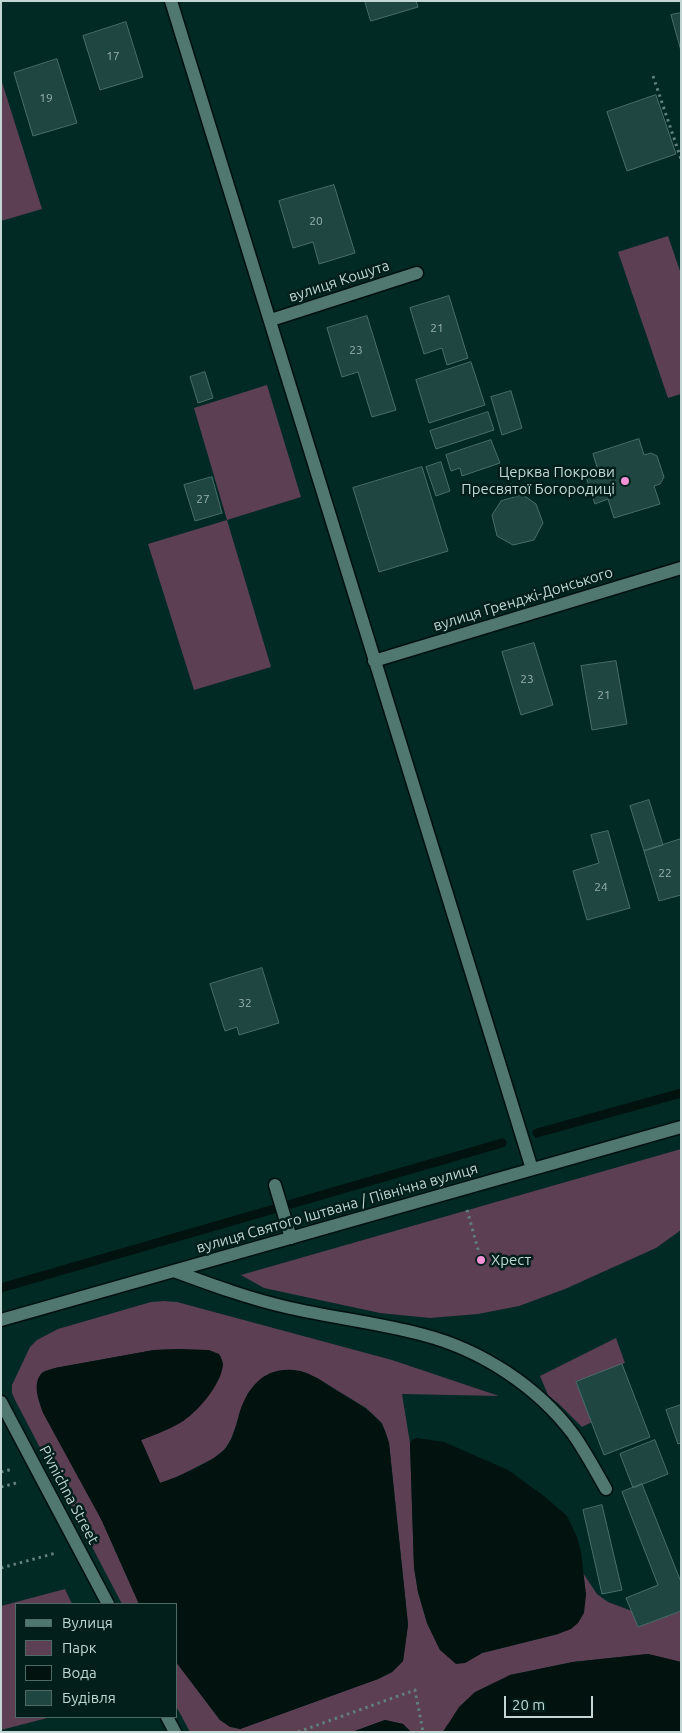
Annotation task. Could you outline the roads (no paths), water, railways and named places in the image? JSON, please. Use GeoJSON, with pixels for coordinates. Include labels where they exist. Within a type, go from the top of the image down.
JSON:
{"type":"FeatureCollection","features":[{"type":"Feature","properties":{"kind":"street"},"geometry":{"type":"LineString","coordinates":[[172,1],[532,1169]]}},
{"type":"Feature","properties":{"kind":"street","name":"вулиця Кошута"},"geometry":{"type":"LineString","coordinates":[[271,320],[417,273]]}},
{"type":"Feature","properties":{"kind":"street","name":"вулиця Гренджі-Донського"},"geometry":{"type":"LineString","coordinates":[[374,661],[681,568]]}},
{"type":"Feature","properties":{"kind":"street","name":"вулиця Святого Іштвана / Північна вулиця"},"geometry":{"type":"LineString","coordinates":[[1,1320],[681,1127]]}},
{"type":"Feature","properties":{"kind":"street"},"geometry":{"type":"LineString","coordinates":[[276,1184],[291,1238]]}},
{"type":"Feature","properties":{"kind":"street"},"geometry":{"type":"LineString","coordinates":[[174,1271],[218,1287],[289,1308],[426,1335],[478,1355],[503,1370],[550,1408],[572,1432],[606,1489]]}},
{"type":"Feature","properties":{"kind":"street","name":"Pivnichna Street"},"geometry":{"type":"LineString","coordinates":[[1,1402],[107,1603]]}},
{"type":"Feature","properties":{"kind":"street"},"geometry":{"type":"LineString","coordinates":[[167,1718],[174,1732]]}},
{"type":"Feature","properties":{"kind":"water"},"geometry":{"type":"Polygon","coordinates":[[[154,1350],[209,1350],[219,1354],[223,1365],[213,1390],[194,1413],[175,1426],[141,1440],[160,1483],[203,1465],[224,1450],[232,1437],[240,1411],[249,1392],[262,1378],[279,1371],[300,1371],[313,1376],[364,1408],[382,1424],[389,1443],[408,1625],[403,1661],[392,1672],[378,1679],[240,1729],[230,1727],[220,1720],[178,1665],[178,1603],[139,1603],[102,1521],[43,1413],[37,1386],[39,1376],[47,1370],[154,1350]]]}},
{"type":"Feature","properties":{"kind":"water"},"geometry":{"type":"Polygon","coordinates":[[[417,1438],[444,1442],[508,1470],[544,1496],[567,1516],[577,1537],[581,1552],[586,1595],[584,1613],[578,1623],[571,1629],[482,1653],[465,1663],[456,1664],[440,1650],[427,1623],[418,1592],[414,1567],[410,1443],[417,1438]]]}},
{"type":"Feature","properties":{"kind":"water"},"geometry":{"type":"Polygon","coordinates":[[[648,1654],[681,1662],[681,1732],[443,1732],[459,1707],[475,1692],[510,1675],[573,1662],[648,1654]]]}},
{"type":"Feature","properties":{"kind":"water"},"geometry":{"type":"Polygon","coordinates":[[[385,1720],[403,1724],[411,1732],[352,1732],[385,1720]]]}},
{"type":"Feature","properties":{"kind":"waterway"},"geometry":{"type":"LineString","coordinates":[[537,1133],[681,1093]]}},
{"type":"Feature","properties":{"kind":"waterway"},"geometry":{"type":"LineString","coordinates":[[291,1204],[502,1143]]}},
{"type":"Feature","properties":{"kind":"waterway"},"geometry":{"type":"LineString","coordinates":[[1,1288],[274,1209]]}},
{"type":"Feature","properties":{"kind":"place","name":"Церква Покрови Пресвятої Богородиці"},"geometry":{"type":"Point","coordinates":[625,481]}},
{"type":"Feature","properties":{"kind":"place","name":"Хрест"},"geometry":{"type":"Point","coordinates":[481,1260]}}]}
